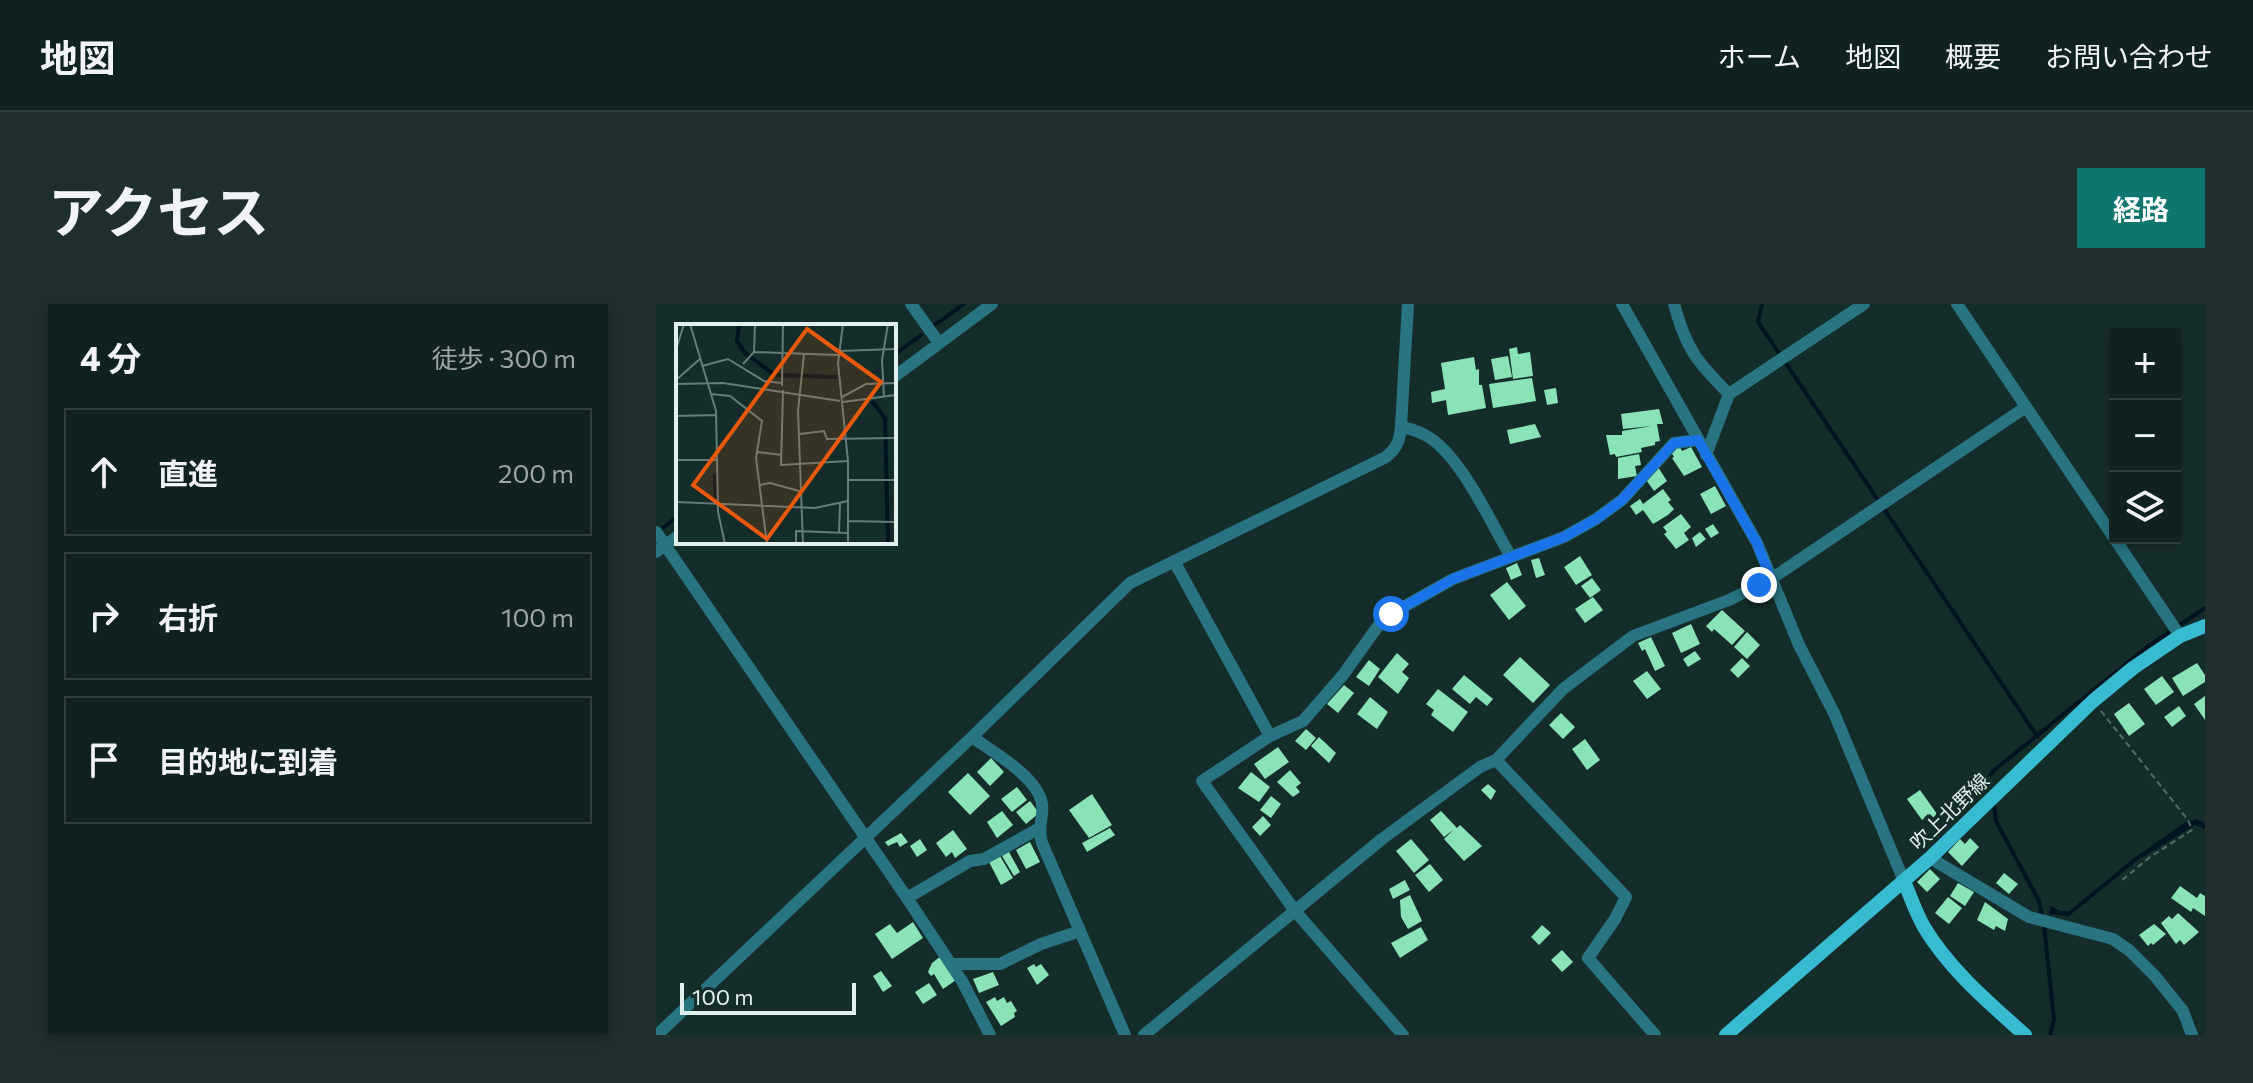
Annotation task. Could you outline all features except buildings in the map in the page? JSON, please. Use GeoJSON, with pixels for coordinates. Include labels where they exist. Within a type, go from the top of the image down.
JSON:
{"type":"FeatureCollection","features":[{"type":"Feature","properties":{"kind":"main road","name":"吹上北野線"},"geometry":{"type":"LineString","coordinates":[[1726,1035],[1930,858],[2093,701],[2133,668],[2180,636],[2205,626]]}},
{"type":"Feature","properties":{"kind":"main road"},"geometry":{"type":"LineString","coordinates":[[1904,881],[1924,926],[1947,959],[1976,991],[2025,1035]]}},
{"type":"Feature","properties":{"kind":"street"},"geometry":{"type":"LineString","coordinates":[[911,304],[939,343]]}},
{"type":"Feature","properties":{"kind":"street"},"geometry":{"type":"LineString","coordinates":[[896,375],[992,304]]}},
{"type":"Feature","properties":{"kind":"street"},"geometry":{"type":"LineString","coordinates":[[657,1035],[1130,583],[1386,457],[1394,450],[1400,440],[1408,304]]}},
{"type":"Feature","properties":{"kind":"street"},"geometry":{"type":"LineString","coordinates":[[1622,304],[1757,543],[1799,645],[1834,713],[1904,881]]}},
{"type":"Feature","properties":{"kind":"street"},"geometry":{"type":"LineString","coordinates":[[1674,304],[1682,335],[1690,351],[1703,369],[1729,394]]}},
{"type":"Feature","properties":{"kind":"street"},"geometry":{"type":"LineString","coordinates":[[1706,455],[1729,394],[1864,304]]}},
{"type":"Feature","properties":{"kind":"street"},"geometry":{"type":"LineString","coordinates":[[1957,304],[2180,636]]}},
{"type":"Feature","properties":{"kind":"street"},"geometry":{"type":"LineString","coordinates":[[1144,1035],[1382,839],[1480,767],[1496,760],[1549,701],[1633,636],[1729,600],[1771,579],[2026,407]]}},
{"type":"Feature","properties":{"kind":"street"},"geometry":{"type":"LineString","coordinates":[[1401,426],[1426,435],[1443,448],[1459,467],[1511,557]]}},
{"type":"Feature","properties":{"kind":"street"},"geometry":{"type":"LineString","coordinates":[[1403,1035],[1295,911],[1202,781],[1270,736],[1303,721],[1343,675],[1378,626],[1391,614],[1453,579],[1564,537],[1596,519],[1622,500],[1674,443],[1698,440]]}},
{"type":"Feature","properties":{"kind":"street"},"geometry":{"type":"LineString","coordinates":[[656,532],[661,549],[866,837],[952,964],[990,1035]]}},
{"type":"Feature","properties":{"kind":"street"},"geometry":{"type":"LineString","coordinates":[[1174,561],[1270,736]]}},
{"type":"Feature","properties":{"kind":"street"},"geometry":{"type":"LineString","coordinates":[[972,737],[1022,773],[1035,789],[1042,803],[1038,829],[1125,1035]]}},
{"type":"Feature","properties":{"kind":"street"},"geometry":{"type":"LineString","coordinates":[[1496,760],[1626,897],[1588,958],[1655,1035]]}},
{"type":"Feature","properties":{"kind":"street"},"geometry":{"type":"LineString","coordinates":[[907,898],[970,861],[984,859],[1038,829]]}},
{"type":"Feature","properties":{"kind":"street"},"geometry":{"type":"LineString","coordinates":[[1930,858],[2029,917],[2113,939],[2155,976],[2183,1011],[2192,1035]]}},
{"type":"Feature","properties":{"kind":"street"},"geometry":{"type":"LineString","coordinates":[[952,964],[1000,964],[1041,944],[1080,931]]}},
{"type":"Feature","properties":{"kind":"path"},"geometry":{"type":"LineString","coordinates":[[2093,701],[2188,820],[2192,830],[2150,857],[2121,881]]}},
{"type":"Feature","properties":{"kind":"water"},"geometry":{"type":"Polygon","coordinates":[[[2196,819],[2205,823],[2205,829],[2195,825],[2138,860],[2069,916],[2049,914],[2051,906],[2060,911],[2069,911],[2134,858],[2184,823],[2196,819]]]}},
{"type":"Feature","properties":{"kind":"waterway"},"geometry":{"type":"LineString","coordinates":[[932,327],[964,304]]}},
{"type":"Feature","properties":{"kind":"waterway"},"geometry":{"type":"LineString","coordinates":[[1762,304],[1758,322],[2037,736]]}},
{"type":"Feature","properties":{"kind":"waterway"},"geometry":{"type":"LineString","coordinates":[[896,354],[921,335]]}},
{"type":"Feature","properties":{"kind":"waterway"},"geometry":{"type":"LineString","coordinates":[[664,527],[676,518]]}},
{"type":"Feature","properties":{"kind":"waterway"},"geometry":{"type":"LineString","coordinates":[[1992,792],[1989,777],[1993,771],[2147,647],[2205,608]]}},
{"type":"Feature","properties":{"kind":"waterway"},"geometry":{"type":"LineString","coordinates":[[1994,804],[1996,821],[2039,901],[2042,916]]}},
{"type":"Feature","properties":{"kind":"waterway"},"geometry":{"type":"LineString","coordinates":[[2044,925],[2054,1019],[2050,1035]]}},
{"type":"Feature","properties":{"kind":"route"},"geometry":{"type":"LineString","coordinates":[[1391,614],[1453,579],[1564,537],[1596,519],[1622,500],[1674,443],[1698,440],[1757,543],[1771,579],[1759,585]]}}]}
